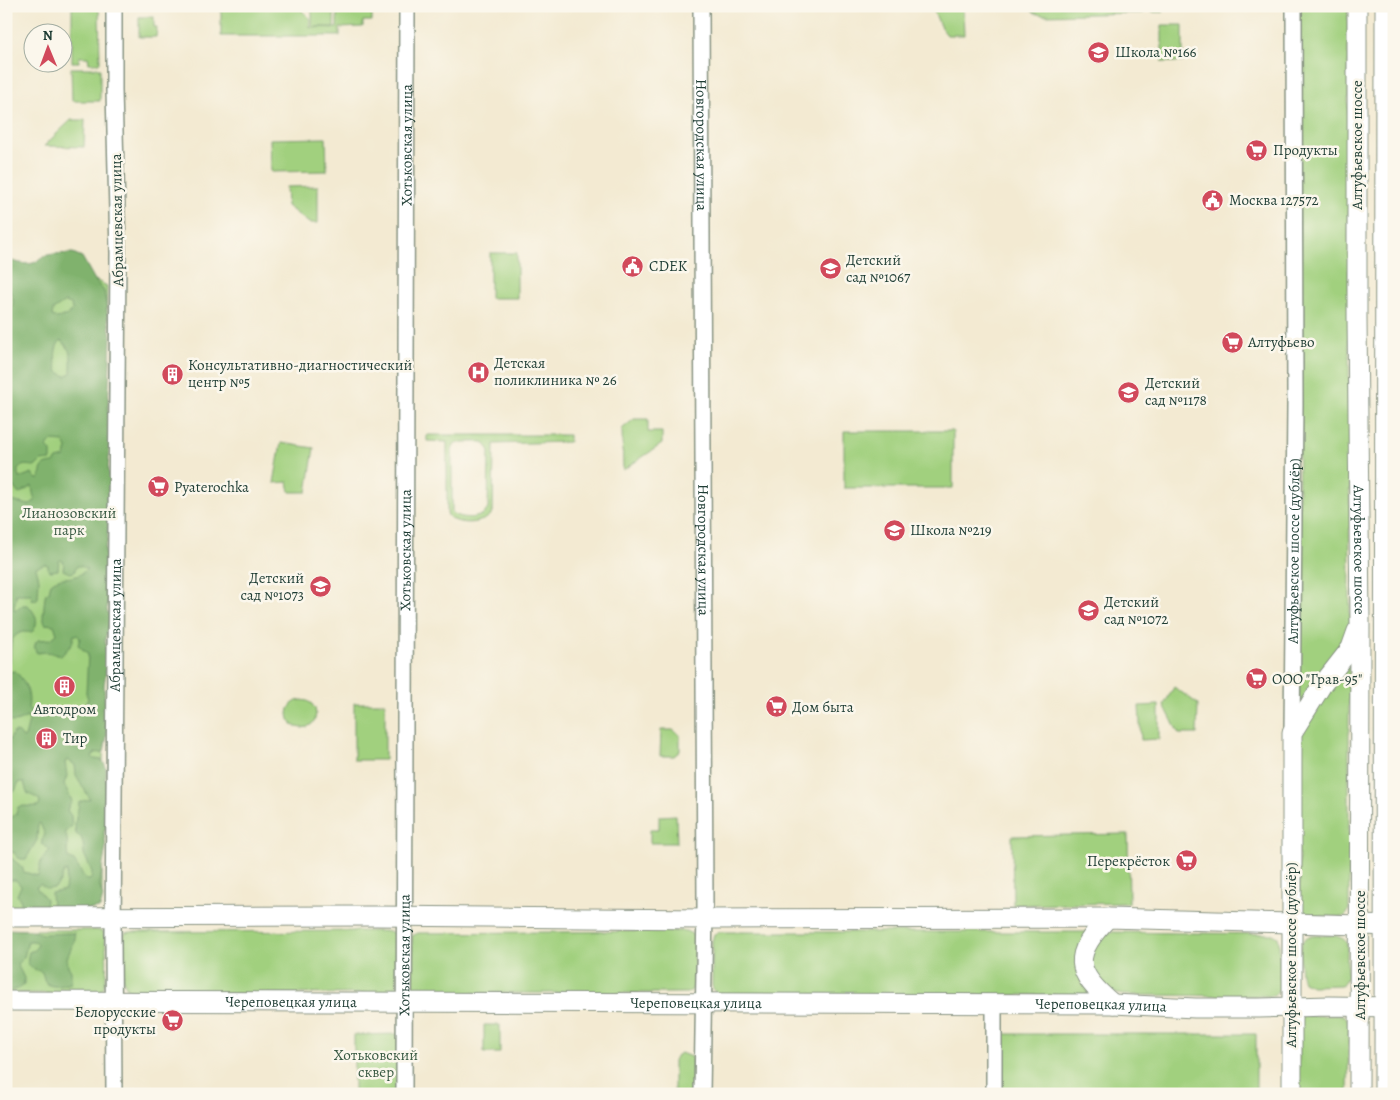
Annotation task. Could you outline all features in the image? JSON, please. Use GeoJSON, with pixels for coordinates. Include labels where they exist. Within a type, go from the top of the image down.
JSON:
{"type":"FeatureCollection","features":[{"type":"Feature","properties":{"kind":"main road","name":"Алтуфьевское шоссе"},"geometry":{"type":"LineString","coordinates":[[1358,6],[1359,1094]]}},
{"type":"Feature","properties":{"kind":"main road","name":"Алтуфьевское шоссе"},"geometry":{"type":"LineString","coordinates":[[1384,1094],[1389,1007],[1385,637],[1385,6]]}},
{"type":"Feature","properties":{"kind":"main road"},"geometry":{"type":"LineString","coordinates":[[1292,733],[1322,685],[1351,648],[1360,623]]}},
{"type":"Feature","properties":{"kind":"main road","name":"Алтуфьевское шоссе (дублёр)"},"geometry":{"type":"LineString","coordinates":[[1292,733],[1292,1094]]}},
{"type":"Feature","properties":{"kind":"main road"},"geometry":{"type":"LineString","coordinates":[[6,917],[1108,918],[1389,926]]}},
{"type":"Feature","properties":{"kind":"main road"},"geometry":{"type":"LineString","coordinates":[[1108,918],[1090,940],[1083,958],[1083,965],[1084,974],[1090,984],[1113,1004]]}},
{"type":"Feature","properties":{"kind":"main road","name":"Череповецкая улица"},"geometry":{"type":"LineString","coordinates":[[6,1001],[1113,1004],[1195,1008],[1389,1007]]}},
{"type":"Feature","properties":{"kind":"street","name":"Абрамцевская улица"},"geometry":{"type":"LineString","coordinates":[[114,6],[118,287],[114,1094]]}},
{"type":"Feature","properties":{"kind":"street","name":"Хотьковская улица"},"geometry":{"type":"LineString","coordinates":[[404,1094],[408,6]]}},
{"type":"Feature","properties":{"kind":"street","name":"Новгородская улица"},"geometry":{"type":"LineString","coordinates":[[701,6],[704,919],[702,1094]]}},
{"type":"Feature","properties":{"kind":"street","name":"Алтуфьевское шоссе (дублёр)"},"geometry":{"type":"LineString","coordinates":[[1292,733],[1295,413],[1294,6]]}},
{"type":"Feature","properties":{"kind":"street"},"geometry":{"type":"LineString","coordinates":[[1385,637],[1394,610]]}},
{"type":"Feature","properties":{"kind":"street"},"geometry":{"type":"LineString","coordinates":[[994,1004],[994,1094]]}},
{"type":"Feature","properties":{"kind":"green space"},"geometry":{"type":"Polygon","coordinates":[[[72,6],[99,6],[100,63],[89,63],[88,57],[79,57],[79,62],[72,62],[72,6]]]}},
{"type":"Feature","properties":{"kind":"green space"},"geometry":{"type":"Polygon","coordinates":[[[221,6],[297,6],[310,18],[310,28],[312,27],[312,9],[334,8],[334,27],[314,27],[337,28],[337,6],[372,6],[372,21],[363,21],[363,27],[340,28],[340,36],[221,36],[221,6]]]}},
{"type":"Feature","properties":{"kind":"green space"},"geometry":{"type":"Polygon","coordinates":[[[932,6],[956,6],[963,9],[964,35],[947,35],[940,26],[932,6]]]}},
{"type":"Feature","properties":{"kind":"green space"},"geometry":{"type":"Polygon","coordinates":[[[1028,6],[1044,8],[1044,6],[1163,6],[1163,12],[1151,12],[1151,8],[1143,13],[1043,15],[1034,13],[1028,6]]]}},
{"type":"Feature","properties":{"kind":"green space"},"geometry":{"type":"Polygon","coordinates":[[[1298,6],[1348,6],[1350,627],[1348,637],[1299,705],[1298,6]]]}},
{"type":"Feature","properties":{"kind":"green space"},"geometry":{"type":"Polygon","coordinates":[[[139,17],[154,17],[154,27],[157,27],[156,37],[139,37],[139,17]]]}},
{"type":"Feature","properties":{"kind":"green space"},"geometry":{"type":"Polygon","coordinates":[[[1162,25],[1183,25],[1183,62],[1162,62],[1162,25]]]}},
{"type":"Feature","properties":{"kind":"green space"},"geometry":{"type":"Polygon","coordinates":[[[72,68],[100,68],[100,101],[72,101],[72,68]]]}},
{"type":"Feature","properties":{"kind":"green space"},"geometry":{"type":"Polygon","coordinates":[[[71,120],[85,120],[84,147],[44,146],[71,120]]]}},
{"type":"Feature","properties":{"kind":"green space"},"geometry":{"type":"Polygon","coordinates":[[[326,138],[327,171],[271,172],[270,139],[326,138]]]}},
{"type":"Feature","properties":{"kind":"green space"},"geometry":{"type":"Polygon","coordinates":[[[318,186],[318,223],[309,223],[287,206],[286,187],[318,186]]]}},
{"type":"Feature","properties":{"kind":"green space","name":"Лианозовский парк"},"geometry":{"type":"Polygon","coordinates":[[[73,253],[82,257],[96,282],[104,291],[111,337],[108,411],[112,421],[108,470],[111,479],[108,491],[111,511],[108,515],[108,541],[105,548],[110,579],[107,610],[110,618],[105,640],[107,663],[104,686],[107,735],[104,752],[95,753],[92,757],[104,762],[106,769],[105,779],[108,781],[108,787],[103,802],[107,825],[104,832],[106,847],[100,882],[103,897],[100,908],[58,914],[52,907],[51,893],[65,890],[67,871],[64,872],[55,888],[47,889],[40,884],[36,887],[46,899],[45,909],[21,908],[21,901],[17,895],[21,886],[16,880],[9,880],[6,887],[6,818],[9,819],[16,814],[18,807],[38,806],[40,803],[39,799],[27,793],[24,782],[19,782],[15,791],[9,793],[6,789],[6,745],[14,732],[19,733],[23,738],[25,737],[29,721],[27,717],[14,722],[6,720],[8,702],[6,672],[15,671],[25,684],[29,698],[28,709],[45,714],[58,709],[83,710],[88,699],[86,693],[88,654],[78,645],[80,638],[74,635],[72,644],[61,656],[44,652],[38,653],[35,647],[38,640],[51,639],[57,634],[54,625],[45,624],[43,616],[45,596],[49,592],[51,583],[55,580],[77,576],[87,569],[77,566],[74,572],[70,573],[63,570],[64,562],[61,560],[59,561],[58,570],[48,570],[48,565],[45,564],[36,567],[39,579],[38,598],[36,600],[32,599],[31,594],[16,594],[14,610],[23,605],[28,605],[35,614],[36,624],[33,631],[22,632],[15,637],[11,643],[9,664],[6,665],[6,495],[11,501],[29,505],[35,501],[32,486],[19,494],[6,481],[6,353],[8,349],[6,341],[6,306],[11,309],[13,298],[10,291],[6,292],[6,259],[30,264],[46,255],[73,253]],[[65,302],[53,310],[52,316],[57,318],[68,315],[72,310],[71,304],[65,302]],[[61,340],[58,343],[55,356],[57,368],[58,372],[66,376],[71,373],[70,355],[68,348],[61,340]],[[51,441],[47,447],[51,452],[51,460],[41,461],[36,466],[25,465],[20,467],[18,469],[19,478],[32,473],[38,479],[45,465],[65,457],[67,448],[64,442],[51,441]],[[68,760],[65,762],[67,776],[64,784],[72,801],[67,810],[71,816],[72,826],[65,832],[68,858],[74,861],[86,880],[90,880],[92,872],[84,854],[81,837],[76,834],[75,825],[79,802],[90,799],[76,775],[75,765],[68,760]],[[40,823],[38,824],[37,840],[26,859],[17,857],[14,852],[10,853],[9,856],[22,867],[24,872],[38,876],[41,860],[50,850],[42,844],[45,835],[40,823]]]}},
{"type":"Feature","properties":{"kind":"green space"},"geometry":{"type":"Polygon","coordinates":[[[490,253],[517,253],[517,298],[490,298],[490,253]]]}},
{"type":"Feature","properties":{"kind":"green space","name":"Лианозовский парк"},"geometry":{"type":"Polygon","coordinates":[[[65,265],[107,286],[102,899],[90,907],[6,907],[6,276],[65,265]]]}},
{"type":"Feature","properties":{"kind":"green space"},"geometry":{"type":"Polygon","coordinates":[[[634,419],[648,419],[648,432],[662,432],[662,444],[623,470],[622,429],[634,419]]]}},
{"type":"Feature","properties":{"kind":"green space"},"geometry":{"type":"Polygon","coordinates":[[[844,431],[953,431],[953,488],[844,488],[844,431]]]}},
{"type":"Feature","properties":{"kind":"green space"},"geometry":{"type":"Polygon","coordinates":[[[427,435],[569,435],[569,442],[494,444],[493,512],[484,520],[470,523],[456,521],[447,514],[447,442],[427,441],[427,435]],[[483,442],[455,444],[452,450],[452,512],[456,515],[477,517],[486,512],[488,508],[489,449],[483,442]]]}},
{"type":"Feature","properties":{"kind":"green space"},"geometry":{"type":"Polygon","coordinates":[[[281,443],[314,448],[307,492],[290,492],[288,482],[274,483],[281,443]]]}},
{"type":"Feature","properties":{"kind":"green space"},"geometry":{"type":"Polygon","coordinates":[[[1347,666],[1349,669],[1349,909],[1344,917],[1299,915],[1298,734],[1347,666]]]}},
{"type":"Feature","properties":{"kind":"green space"},"geometry":{"type":"Polygon","coordinates":[[[1174,687],[1198,704],[1197,734],[1179,734],[1164,705],[1174,687]]]}},
{"type":"Feature","properties":{"kind":"green space"},"geometry":{"type":"Polygon","coordinates":[[[302,700],[312,704],[316,714],[312,724],[302,728],[292,724],[288,714],[292,704],[302,700]]]}},
{"type":"Feature","properties":{"kind":"green space"},"geometry":{"type":"Polygon","coordinates":[[[354,703],[385,703],[385,760],[354,760],[354,703]]]}},
{"type":"Feature","properties":{"kind":"green space"},"geometry":{"type":"Polygon","coordinates":[[[1159,705],[1159,739],[1141,740],[1139,706],[1159,705]]]}},
{"type":"Feature","properties":{"kind":"green space"},"geometry":{"type":"Polygon","coordinates":[[[661,730],[673,730],[680,735],[680,751],[674,756],[660,756],[661,730]]]}},
{"type":"Feature","properties":{"kind":"green space"},"geometry":{"type":"Polygon","coordinates":[[[676,815],[677,843],[650,843],[650,829],[659,829],[659,816],[676,815]]]}},
{"type":"Feature","properties":{"kind":"green space"},"geometry":{"type":"Polygon","coordinates":[[[1128,834],[1129,903],[1013,905],[1012,836],[1128,834]]]}},
{"type":"Feature","properties":{"kind":"green space"},"geometry":{"type":"Polygon","coordinates":[[[6,929],[30,930],[43,934],[74,933],[75,939],[67,958],[71,971],[71,983],[54,986],[45,982],[42,972],[31,968],[28,964],[29,952],[38,945],[34,941],[28,941],[24,957],[17,964],[24,978],[24,984],[18,989],[6,991],[6,929]]]}},
{"type":"Feature","properties":{"kind":"green space"},"geometry":{"type":"Polygon","coordinates":[[[6,930],[103,931],[107,961],[106,979],[102,990],[95,994],[6,993],[6,930]]]}},
{"type":"Feature","properties":{"kind":"green space"},"geometry":{"type":"Polygon","coordinates":[[[389,931],[396,934],[397,938],[397,988],[391,994],[137,993],[127,989],[123,980],[123,940],[125,933],[130,932],[389,931]]]}},
{"type":"Feature","properties":{"kind":"green space"},"geometry":{"type":"Polygon","coordinates":[[[686,931],[695,938],[694,985],[692,990],[687,993],[416,993],[412,987],[412,936],[418,933],[686,931]]]}},
{"type":"Feature","properties":{"kind":"green space"},"geometry":{"type":"Polygon","coordinates":[[[720,932],[1090,932],[1089,995],[720,995],[714,991],[712,986],[712,941],[714,934],[720,932]]]}},
{"type":"Feature","properties":{"kind":"green space"},"geometry":{"type":"Polygon","coordinates":[[[1110,932],[1273,934],[1278,937],[1279,941],[1280,988],[1274,996],[1122,995],[1111,992],[1090,971],[1091,958],[1096,944],[1110,932]]]}},
{"type":"Feature","properties":{"kind":"green space"},"geometry":{"type":"Polygon","coordinates":[[[1309,936],[1335,936],[1340,937],[1347,943],[1347,977],[1342,985],[1312,986],[1303,982],[1300,949],[1304,939],[1309,936]]]}},
{"type":"Feature","properties":{"kind":"green space"},"geometry":{"type":"Polygon","coordinates":[[[1343,1015],[1349,1022],[1348,1094],[1297,1094],[1301,1016],[1343,1015]]]}},
{"type":"Feature","properties":{"kind":"green space"},"geometry":{"type":"Polygon","coordinates":[[[484,1025],[500,1025],[500,1053],[484,1053],[484,1025]]]}},
{"type":"Feature","properties":{"kind":"green space","name":"Хотьковский сквер"},"geometry":{"type":"Polygon","coordinates":[[[399,1034],[399,1094],[354,1094],[354,1035],[399,1034]]]}},
{"type":"Feature","properties":{"kind":"green space"},"geometry":{"type":"Polygon","coordinates":[[[1002,1034],[1256,1034],[1256,1094],[1001,1094],[1002,1034]]]}},
{"type":"Feature","properties":{"kind":"green space"},"geometry":{"type":"Polygon","coordinates":[[[681,1053],[691,1057],[692,1060],[692,1094],[676,1094],[674,1091],[674,1060],[681,1053]]]}},
{"type":"Feature","properties":{"kind":"place","name":"Школа №166"},"geometry":{"type":"Point","coordinates":[1099,52]}},
{"type":"Feature","properties":{"kind":"place","name":"Продукты"},"geometry":{"type":"Point","coordinates":[1257,150]}},
{"type":"Feature","properties":{"kind":"place","name":"Москва 127572"},"geometry":{"type":"Point","coordinates":[1213,200]}},
{"type":"Feature","properties":{"kind":"place","name":"CDEK"},"geometry":{"type":"Point","coordinates":[633,266]}},
{"type":"Feature","properties":{"kind":"place","name":"Детский сад №1067"},"geometry":{"type":"Point","coordinates":[830,269]}},
{"type":"Feature","properties":{"kind":"place","name":"Алтуфьево"},"geometry":{"type":"Point","coordinates":[1232,342]}},
{"type":"Feature","properties":{"kind":"place","name":"Детская поликлиника № 26"},"geometry":{"type":"Point","coordinates":[478,372]}},
{"type":"Feature","properties":{"kind":"place","name":"Консультативно-диагностический центр №5"},"geometry":{"type":"Point","coordinates":[172,374]}},
{"type":"Feature","properties":{"kind":"place","name":"Детский сад №1178"},"geometry":{"type":"Point","coordinates":[1129,392]}},
{"type":"Feature","properties":{"kind":"place","name":"Pyaterochka"},"geometry":{"type":"Point","coordinates":[158,487]}},
{"type":"Feature","properties":{"kind":"place","name":"Школа №219"},"geometry":{"type":"Point","coordinates":[894,530]}},
{"type":"Feature","properties":{"kind":"place","name":"Детский сад №1073"},"geometry":{"type":"Point","coordinates":[320,587]}},
{"type":"Feature","properties":{"kind":"place","name":"Детский сад №1072"},"geometry":{"type":"Point","coordinates":[1088,611]}},
{"type":"Feature","properties":{"kind":"place","name":"ООО \"Грав-95\""},"geometry":{"type":"Point","coordinates":[1256,679]}},
{"type":"Feature","properties":{"kind":"place","name":"Автодром"},"geometry":{"type":"Point","coordinates":[65,686]}},
{"type":"Feature","properties":{"kind":"place","name":"Дом быта"},"geometry":{"type":"Point","coordinates":[776,707]}},
{"type":"Feature","properties":{"kind":"place","name":"Тир"},"geometry":{"type":"Point","coordinates":[47,738]}},
{"type":"Feature","properties":{"kind":"place","name":"Перекрёсток"},"geometry":{"type":"Point","coordinates":[1186,861]}},
{"type":"Feature","properties":{"kind":"place","name":"Белорусские продукты"},"geometry":{"type":"Point","coordinates":[172,1021]}}]}
